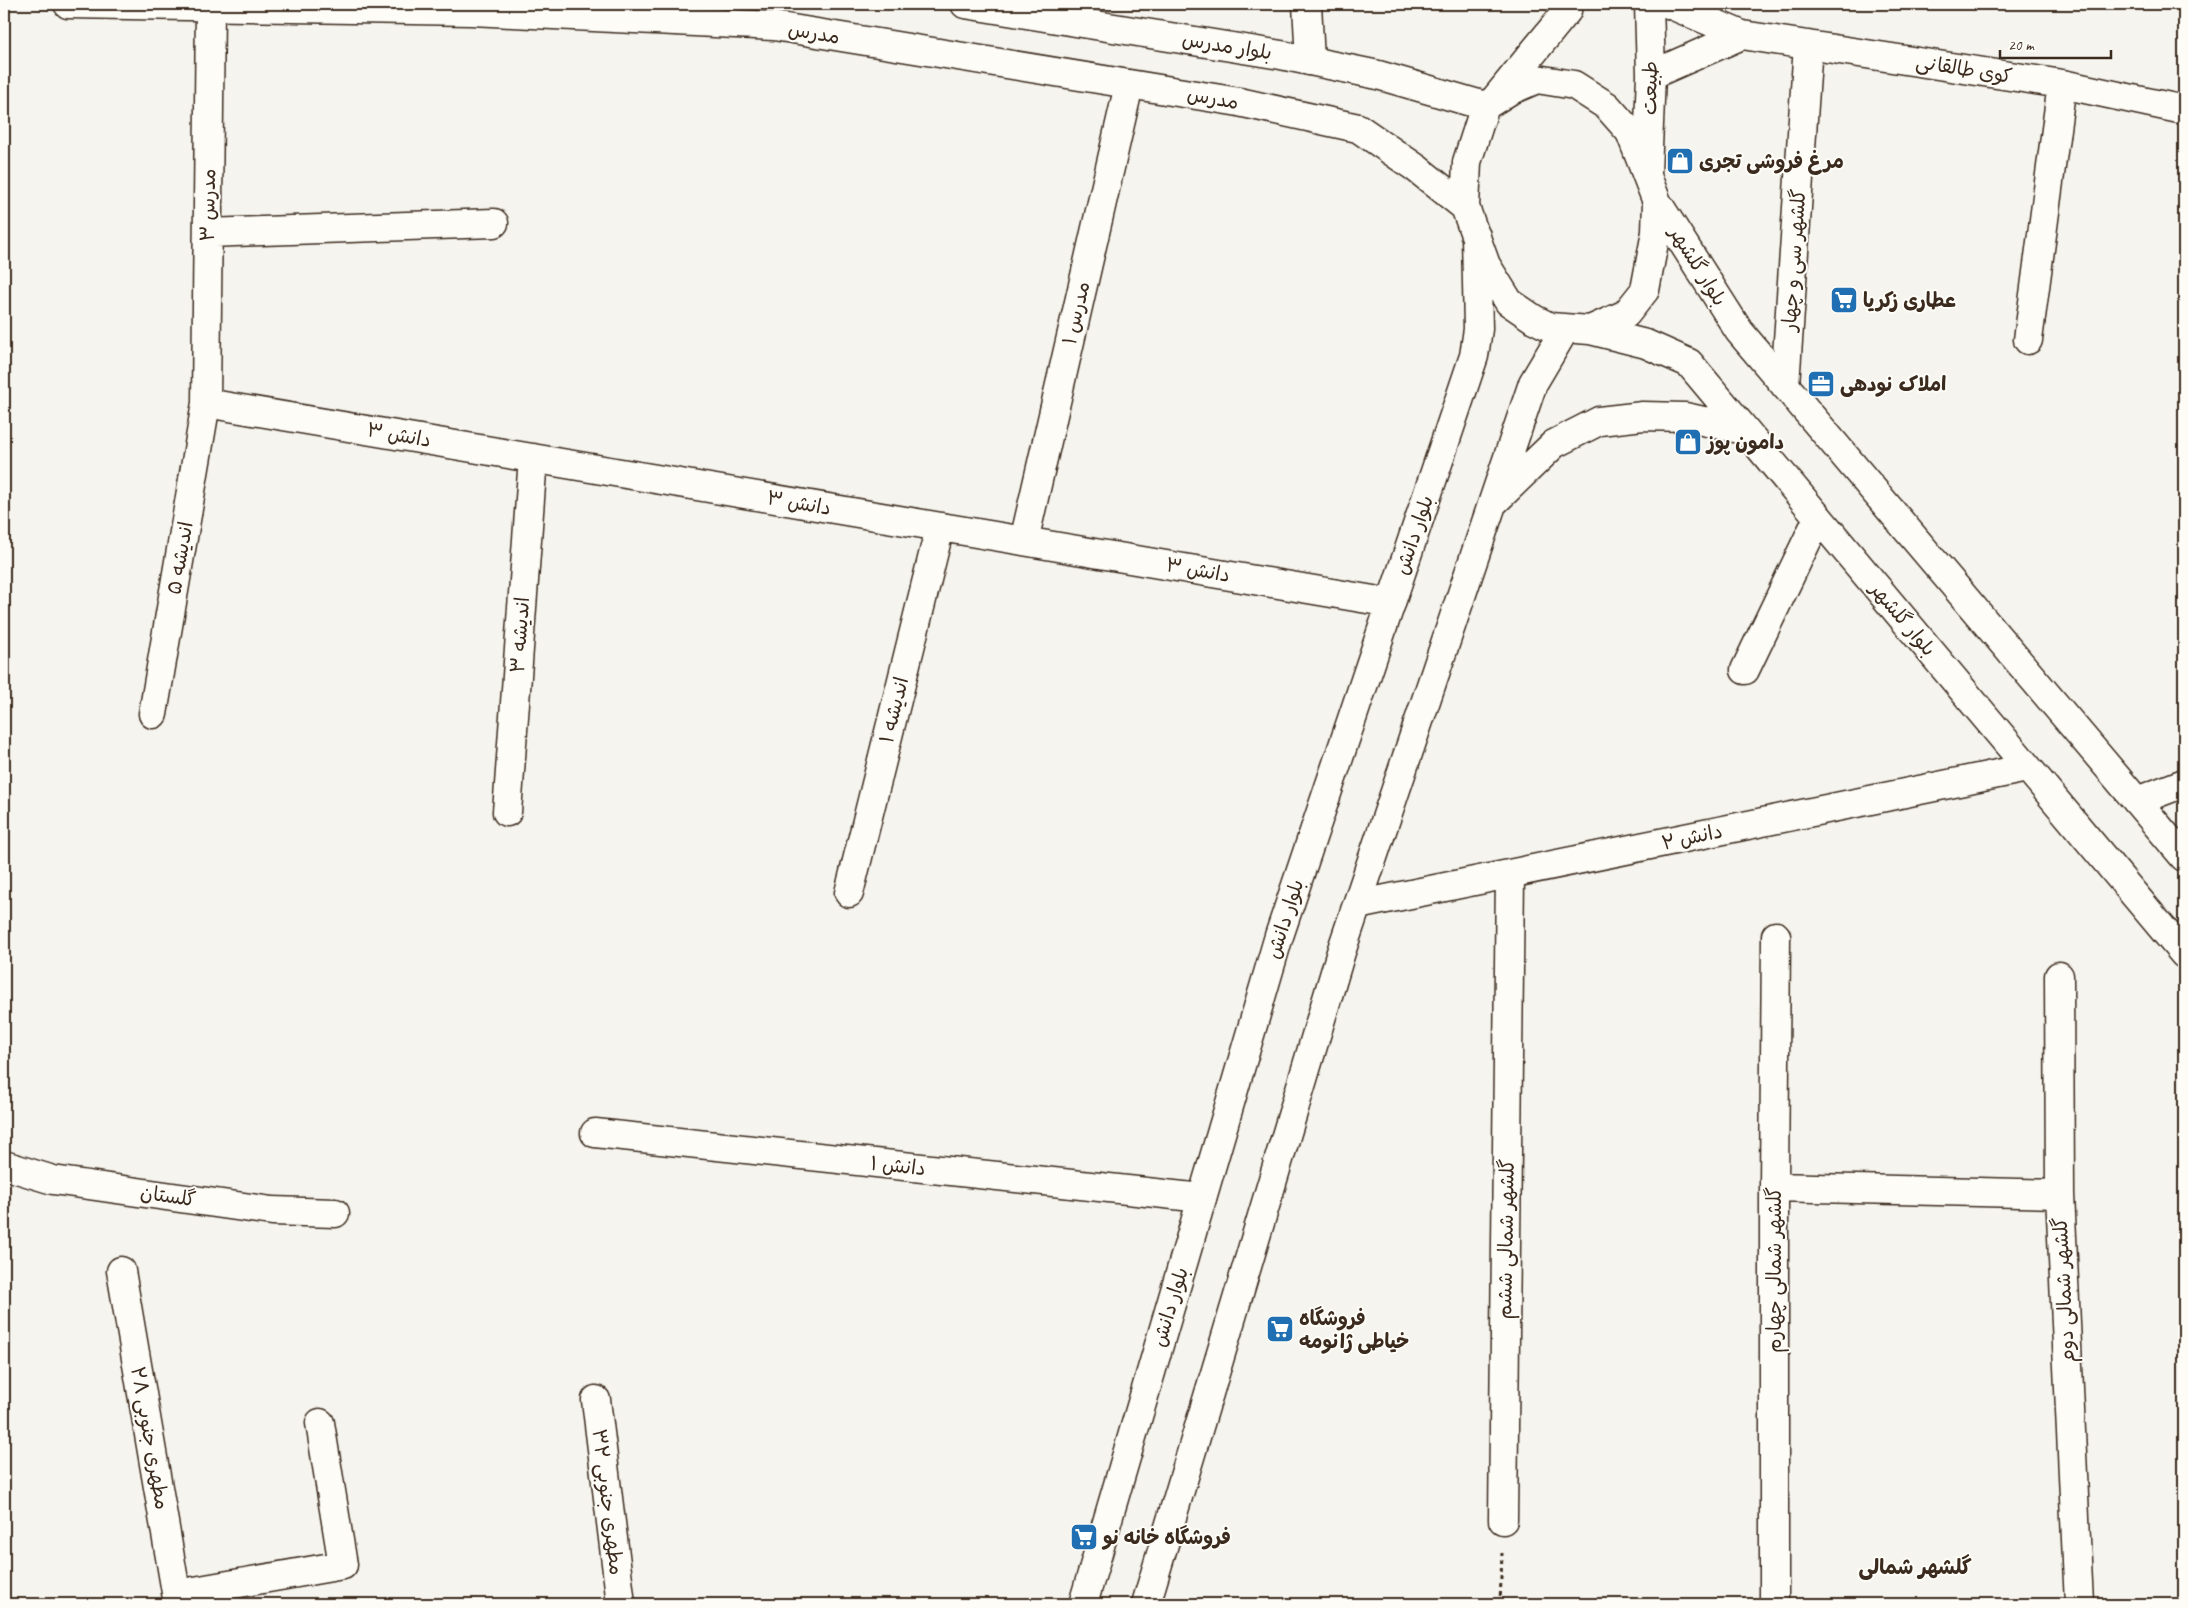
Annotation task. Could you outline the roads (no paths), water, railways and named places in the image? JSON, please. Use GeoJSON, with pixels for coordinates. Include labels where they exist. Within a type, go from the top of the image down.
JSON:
{"type":"FeatureCollection","features":[{"type":"Feature","properties":{"kind":"street","name":"مدرس"},"geometry":{"type":"LineString","coordinates":[[68,4],[471,11],[774,26],[1240,102],[1358,128],[1416,168],[1465,207]]}},
{"type":"Feature","properties":{"kind":"street","name":"بلوار مدرس"},"geometry":{"type":"LineString","coordinates":[[965,4],[1044,10],[1281,55],[1378,75],[1491,102]]}},
{"type":"Feature","properties":{"kind":"street"},"geometry":{"type":"LineString","coordinates":[[1307,4],[1310,61]]}},
{"type":"Feature","properties":{"kind":"street"},"geometry":{"type":"LineString","coordinates":[[1465,207],[1467,162],[1491,102],[1567,11],[1568,4]]}},
{"type":"Feature","properties":{"kind":"street","name":"طبیعت"},"geometry":{"type":"LineString","coordinates":[[1647,172],[1651,75],[1649,4]]}},
{"type":"Feature","properties":{"kind":"street","name":"کوی طالقانی"},"geometry":{"type":"LineString","coordinates":[[1669,4],[1742,35],[2062,84],[2184,110]]}},
{"type":"Feature","properties":{"kind":"street","name":"مدرس ۳"},"geometry":{"type":"LineString","coordinates":[[206,403],[210,6]]}},
{"type":"Feature","properties":{"kind":"street"},"geometry":{"type":"LineString","coordinates":[[1651,75],[1742,35]]}},
{"type":"Feature","properties":{"kind":"street","name":"گلشهر سی و چهار"},"geometry":{"type":"LineString","coordinates":[[1785,385],[1808,45]]}},
{"type":"Feature","properties":{"kind":"street"},"geometry":{"type":"LineString","coordinates":[[1146,1604],[1341,952],[1532,383],[1578,330],[1626,314],[1645,290],[1656,232],[1657,202],[1630,132],[1607,106],[1574,86],[1537,80],[1491,102]]}},
{"type":"Feature","properties":{"kind":"street","name":"مدرس ۱"},"geometry":{"type":"LineString","coordinates":[[1024,541],[1129,84]]}},
{"type":"Feature","properties":{"kind":"street"},"geometry":{"type":"LineString","coordinates":[[2028,340],[2062,84]]}},
{"type":"Feature","properties":{"kind":"street","name":"بلوار گلشهر"},"geometry":{"type":"LineString","coordinates":[[1657,202],[1739,331],[2184,857]]}},
{"type":"Feature","properties":{"kind":"street","name":"بلوار گلشهر"},"geometry":{"type":"LineString","coordinates":[[1465,207],[1486,265],[1509,302],[1550,327],[1578,330],[1646,344],[1688,363],[2184,954]]}},
{"type":"Feature","properties":{"kind":"street"},"geometry":{"type":"LineString","coordinates":[[208,233],[494,223]]}},
{"type":"Feature","properties":{"kind":"street","name":"بلوار دانش"},"geometry":{"type":"LineString","coordinates":[[1083,1604],[1279,936],[1474,356],[1478,329],[1476,236]]}},
{"type":"Feature","properties":{"kind":"street","name":"دانش ۳"},"geometry":{"type":"LineString","coordinates":[[206,403],[1391,603]]}},
{"type":"Feature","properties":{"kind":"street","name":"اندیشه ۵"},"geometry":{"type":"LineString","coordinates":[[153,714],[206,403]]}},
{"type":"Feature","properties":{"kind":"street"},"geometry":{"type":"LineString","coordinates":[[1492,505],[1554,444],[1598,421],[1643,416],[1684,417],[1744,430]]}},
{"type":"Feature","properties":{"kind":"street","name":"اندیشه ۳"},"geometry":{"type":"LineString","coordinates":[[507,812],[533,458]]}},
{"type":"Feature","properties":{"kind":"street"},"geometry":{"type":"LineString","coordinates":[[1745,670],[1818,518]]}},
{"type":"Feature","properties":{"kind":"street","name":"اندیشه ۱"},"geometry":{"type":"LineString","coordinates":[[849,893],[940,527]]}},
{"type":"Feature","properties":{"kind":"street","name":"۲ دانش"},"geometry":{"type":"LineString","coordinates":[[1357,905],[2028,768]]}},
{"type":"Feature","properties":{"kind":"street"},"geometry":{"type":"LineString","coordinates":[[2137,801],[2184,783]]}},
{"type":"Feature","properties":{"kind":"street","name":"گلشهر شمالی ششم"},"geometry":{"type":"LineString","coordinates":[[1503,1520],[1510,874]]}},
{"type":"Feature","properties":{"kind":"street","name":"گلشهر شمالی چهارم"},"geometry":{"type":"LineString","coordinates":[[1774,1604],[1776,936]]}},
{"type":"Feature","properties":{"kind":"street","name":"گلشهر شمالی دوم"},"geometry":{"type":"LineString","coordinates":[[2059,976],[2060,1194],[2079,1604]]}},
{"type":"Feature","properties":{"kind":"street","name":"دانش ۱"},"geometry":{"type":"LineString","coordinates":[[595,1133],[1202,1198]]}},
{"type":"Feature","properties":{"kind":"street","name":"گلستان"},"geometry":{"type":"LineString","coordinates":[[4,1165],[53,1180],[72,1183],[272,1210],[335,1213]]}},
{"type":"Feature","properties":{"kind":"street"},"geometry":{"type":"LineString","coordinates":[[1774,1187],[2060,1194]]}},
{"type":"Feature","properties":{"kind":"street","name":"۲۸ مطهری جنوبی"},"geometry":{"type":"LineString","coordinates":[[121,1271],[177,1599]]}},
{"type":"Feature","properties":{"kind":"street","name":"مطهری جنوبی ۳۲"},"geometry":{"type":"LineString","coordinates":[[596,1400],[621,1604]]}},
{"type":"Feature","properties":{"kind":"street"},"geometry":{"type":"LineString","coordinates":[[177,1599],[342,1565],[320,1423]]}},
{"type":"Feature","properties":{"kind":"place","name":"مرغ فروشی تجری"},"geometry":{"type":"Point","coordinates":[1680,161]}},
{"type":"Feature","properties":{"kind":"place","name":"عطاری زکریا"},"geometry":{"type":"Point","coordinates":[1844,300]}},
{"type":"Feature","properties":{"kind":"place","name":"املاک نودهی"},"geometry":{"type":"Point","coordinates":[1821,384]}},
{"type":"Feature","properties":{"kind":"place","name":"دامون پوز"},"geometry":{"type":"Point","coordinates":[1688,442]}},
{"type":"Feature","properties":{"kind":"place","name":"فروشگاه خیاطی ژانومه"},"geometry":{"type":"Point","coordinates":[1280,1329]}},
{"type":"Feature","properties":{"kind":"place","name":"فروشگاه خانه نو"},"geometry":{"type":"Point","coordinates":[1084,1537]}},
{"type":"Feature","properties":{"kind":"district","name":"گلشهر شمالی"},"geometry":{"type":"Point","coordinates":[1915,1567]}}]}
